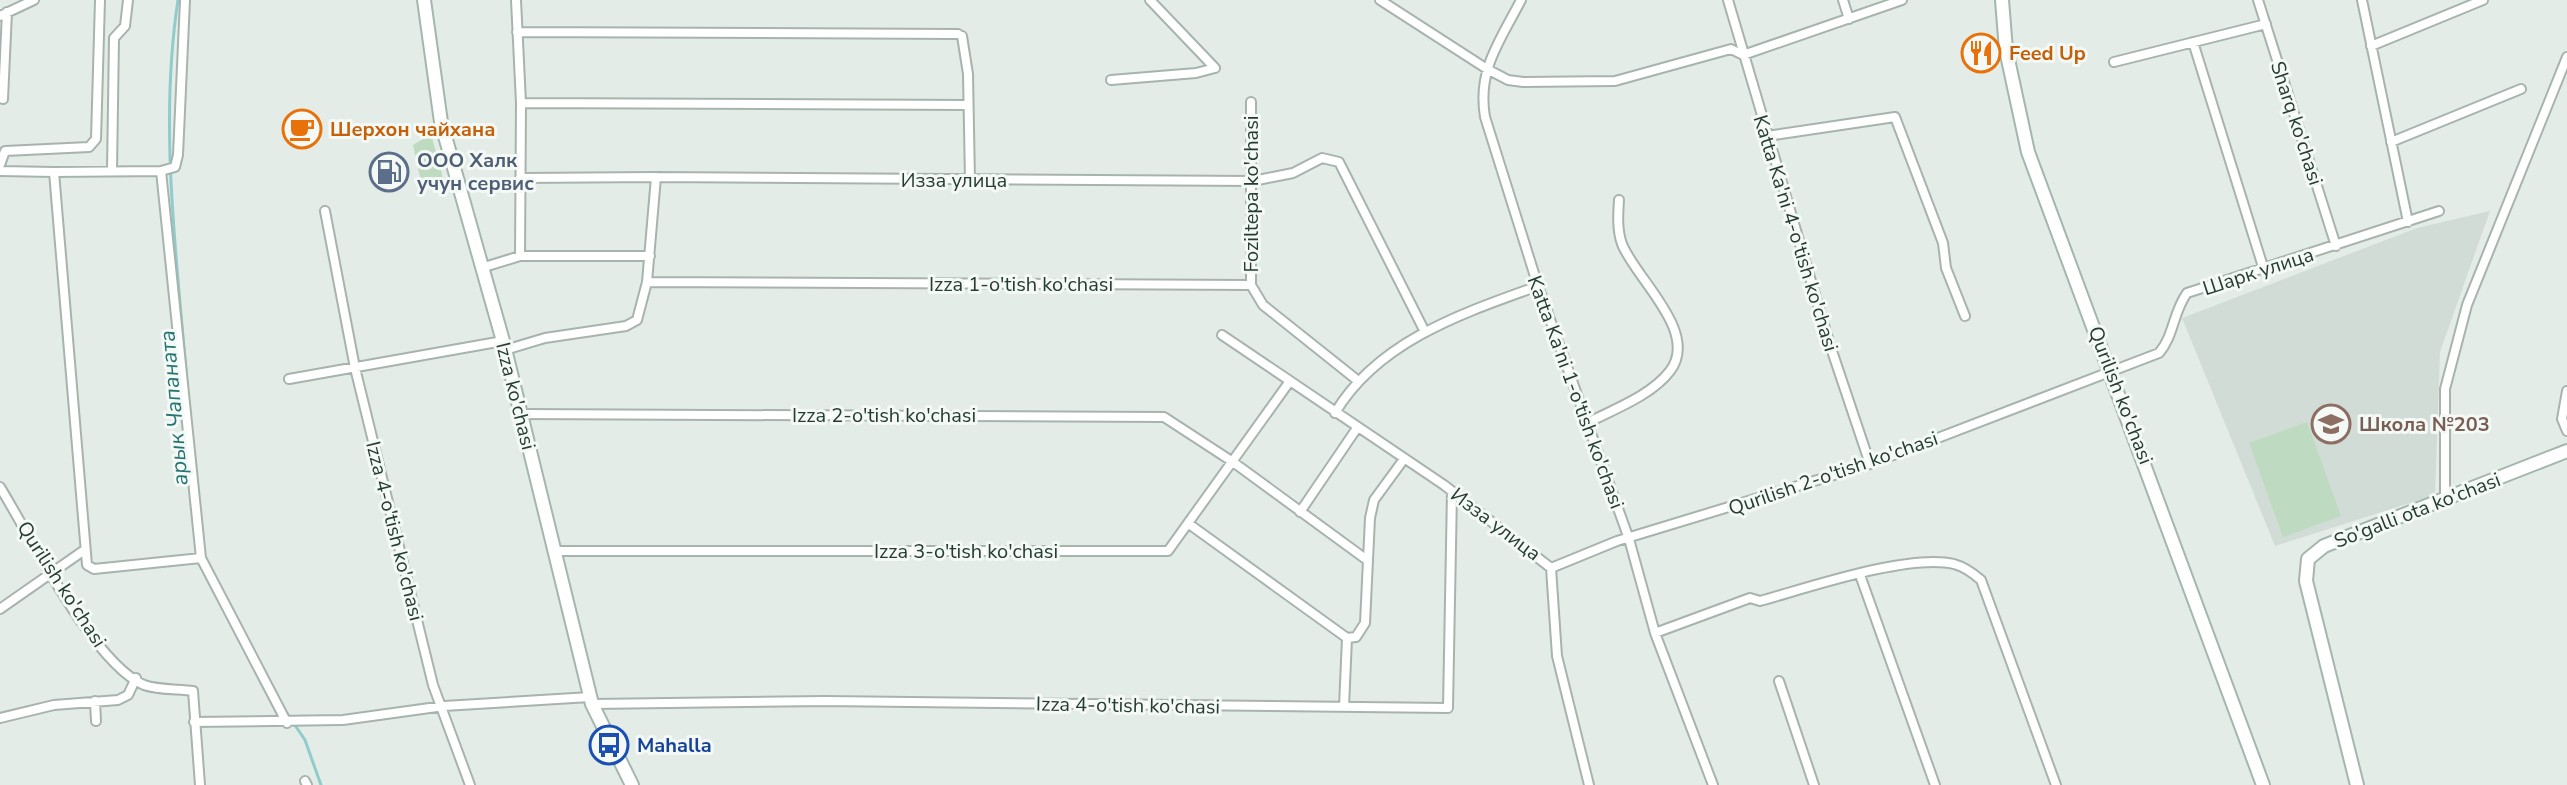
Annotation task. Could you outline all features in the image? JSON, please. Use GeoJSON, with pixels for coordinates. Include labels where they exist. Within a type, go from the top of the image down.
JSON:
{"type":"FeatureCollection","features":[{"type":"Feature","properties":{"kind":"street"},"geometry":{"type":"LineString","coordinates":[[3,99],[4,14],[34,0]]}},
{"type":"Feature","properties":{"kind":"street"},"geometry":{"type":"LineString","coordinates":[[0,165],[5,151],[89,147],[96,139],[100,0]]}},
{"type":"Feature","properties":{"kind":"street"},"geometry":{"type":"LineString","coordinates":[[112,170],[114,38],[125,26],[128,0]]}},
{"type":"Feature","properties":{"kind":"street"},"geometry":{"type":"LineString","coordinates":[[0,171],[162,171],[175,167],[185,0]]}},
{"type":"Feature","properties":{"kind":"street","name":"Izza ko'chasi"},"geometry":{"type":"LineString","coordinates":[[424,0],[438,110],[504,345],[591,700],[632,785]]}},
{"type":"Feature","properties":{"kind":"street"},"geometry":{"type":"LineString","coordinates":[[516,0],[521,103],[520,256]]}},
{"type":"Feature","properties":{"kind":"street"},"geometry":{"type":"LineString","coordinates":[[1111,80],[1196,73],[1215,68],[1150,0]]}},
{"type":"Feature","properties":{"kind":"street"},"geometry":{"type":"LineString","coordinates":[[1380,0],[1487,69],[1508,80],[1523,82],[1606,82],[1731,49],[1743,55],[1902,0]]}},
{"type":"Feature","properties":{"kind":"street","name":"Katta Ka'ni 1-o'tish ko'chasi"},"geometry":{"type":"LineString","coordinates":[[1521,0],[1487,69],[1481,94],[1485,117],[1585,424],[1629,539],[1655,633],[1713,785]]}},
{"type":"Feature","properties":{"kind":"street","name":"Katta Ka'ni 4-o'tish ko'chasi"},"geometry":{"type":"LineString","coordinates":[[1728,0],[1767,136],[1870,464]]}},
{"type":"Feature","properties":{"kind":"street"},"geometry":{"type":"LineString","coordinates":[[1843,0],[1849,19]]}},
{"type":"Feature","properties":{"kind":"street","name":"Qurilish ko'chasi"},"geometry":{"type":"LineString","coordinates":[[2002,0],[2006,50],[2028,152],[2112,371],[2263,785]]}},
{"type":"Feature","properties":{"kind":"street","name":"Sharq ko'chasi"},"geometry":{"type":"LineString","coordinates":[[2258,0],[2336,246]]}},
{"type":"Feature","properties":{"kind":"street"},"geometry":{"type":"LineString","coordinates":[[2362,0],[2408,222]]}},
{"type":"Feature","properties":{"kind":"street"},"geometry":{"type":"LineString","coordinates":[[2371,46],[2483,0]]}},
{"type":"Feature","properties":{"kind":"street"},"geometry":{"type":"LineString","coordinates":[[2114,62],[2266,24]]}},
{"type":"Feature","properties":{"kind":"street"},"geometry":{"type":"LineString","coordinates":[[517,32],[960,35],[968,105],[970,181]]}},
{"type":"Feature","properties":{"kind":"street"},"geometry":{"type":"LineString","coordinates":[[2193,42],[2264,270]]}},
{"type":"Feature","properties":{"kind":"street"},"geometry":{"type":"LineString","coordinates":[[2445,497],[2445,389],[2467,305],[2567,57]]}},
{"type":"Feature","properties":{"kind":"street"},"geometry":{"type":"LineString","coordinates":[[2391,142],[2521,89]]}},
{"type":"Feature","properties":{"kind":"street","name":"Foziltepa ko'chasi"},"geometry":{"type":"LineString","coordinates":[[1251,102],[1251,285]]}},
{"type":"Feature","properties":{"kind":"street"},"geometry":{"type":"LineString","coordinates":[[521,103],[968,105]]}},
{"type":"Feature","properties":{"kind":"street"},"geometry":{"type":"LineString","coordinates":[[1767,136],[1895,117],[1943,243],[1946,268],[1965,316]]}},
{"type":"Feature","properties":{"kind":"street","name":"Изза улица"},"geometry":{"type":"LineString","coordinates":[[520,178],[1253,181],[1293,173],[1322,158],[1339,162],[1425,332]]}},
{"type":"Feature","properties":{"kind":"street"},"geometry":{"type":"LineString","coordinates":[[162,171],[201,558],[288,723]]}},
{"type":"Feature","properties":{"kind":"street"},"geometry":{"type":"LineString","coordinates":[[54,172],[83,551],[87,565],[94,569],[201,558]]}},
{"type":"Feature","properties":{"kind":"street"},"geometry":{"type":"LineString","coordinates":[[289,379],[633,324],[641,315],[647,282],[656,177]]}},
{"type":"Feature","properties":{"kind":"street"},"geometry":{"type":"LineString","coordinates":[[1585,424],[1662,379],[1676,358],[1676,338],[1670,318],[1622,244],[1619,200]]}},
{"type":"Feature","properties":{"kind":"street","name":"Izza 4-o'tish ko'chasi"},"geometry":{"type":"LineString","coordinates":[[325,211],[355,368],[433,685],[444,706],[591,700],[1448,708],[1452,492]]}},
{"type":"Feature","properties":{"kind":"street","name":"Шарк улица"},"geometry":{"type":"LineString","coordinates":[[2112,371],[2159,353],[2167,344],[2177,308],[2187,293],[2439,211]]}},
{"type":"Feature","properties":{"kind":"street"},"geometry":{"type":"LineString","coordinates":[[481,268],[520,256],[650,256]]}},
{"type":"Feature","properties":{"kind":"street","name":"Izza 1-o'tish ko'chasi"},"geometry":{"type":"LineString","coordinates":[[647,282],[1251,285]]}},
{"type":"Feature","properties":{"kind":"street"},"geometry":{"type":"LineString","coordinates":[[1251,285],[1263,305],[1357,380]]}},
{"type":"Feature","properties":{"kind":"street"},"geometry":{"type":"LineString","coordinates":[[1335,413],[1357,380],[1442,321],[1538,286]]}},
{"type":"Feature","properties":{"kind":"street","name":"Изза улица"},"geometry":{"type":"LineString","coordinates":[[1222,335],[1452,492],[1551,568],[1557,656],[1589,785]]}},
{"type":"Feature","properties":{"kind":"street","name":"Qurilish 2-o'tish ko'chasi"},"geometry":{"type":"LineString","coordinates":[[1551,568],[1629,539],[1870,464],[2112,371]]}},
{"type":"Feature","properties":{"kind":"street","name":"Izza 3-o'tish ko'chasi"},"geometry":{"type":"LineString","coordinates":[[555,551],[1168,551],[1290,381]]}},
{"type":"Feature","properties":{"kind":"street"},"geometry":{"type":"LineString","coordinates":[[2567,391],[2562,419],[2567,431]]}},
{"type":"Feature","properties":{"kind":"street","name":"Izza 2-o'tish ko'chasi"},"geometry":{"type":"LineString","coordinates":[[521,414],[1164,417],[1233,462],[1367,560]]}},
{"type":"Feature","properties":{"kind":"street"},"geometry":{"type":"LineString","coordinates":[[1300,512],[1357,428]]}},
{"type":"Feature","properties":{"kind":"street","name":"So'galli ota ko'chasi"},"geometry":{"type":"LineString","coordinates":[[2357,785],[2306,581],[2306,565],[2320,548],[2567,451]]}},
{"type":"Feature","properties":{"kind":"street"},"geometry":{"type":"LineString","coordinates":[[1189,524],[1347,638],[1356,637],[1365,623],[1367,560],[1374,500],[1404,459]]}},
{"type":"Feature","properties":{"kind":"street","name":"Qurilish ko'chasi"},"geometry":{"type":"LineString","coordinates":[[0,487],[90,634],[117,665],[145,685],[193,691],[194,722]]}},
{"type":"Feature","properties":{"kind":"street"},"geometry":{"type":"LineString","coordinates":[[0,609],[83,551]]}},
{"type":"Feature","properties":{"kind":"street"},"geometry":{"type":"LineString","coordinates":[[1655,633],[1750,598],[1760,601],[1860,575],[1940,563],[1969,570],[1981,580],[2056,785]]}},
{"type":"Feature","properties":{"kind":"street"},"geometry":{"type":"LineString","coordinates":[[1860,575],[1935,785]]}},
{"type":"Feature","properties":{"kind":"street"},"geometry":{"type":"LineString","coordinates":[[1344,707],[1347,638]]}},
{"type":"Feature","properties":{"kind":"street"},"geometry":{"type":"LineString","coordinates":[[0,718],[54,705],[118,700],[128,695],[136,678]]}},
{"type":"Feature","properties":{"kind":"street"},"geometry":{"type":"LineString","coordinates":[[1779,681],[1814,785]]}},
{"type":"Feature","properties":{"kind":"street"},"geometry":{"type":"LineString","coordinates":[[95,701],[96,721]]}},
{"type":"Feature","properties":{"kind":"street"},"geometry":{"type":"LineString","coordinates":[[200,785],[194,722],[343,720],[444,706],[455,750],[470,785]]}},
{"type":"Feature","properties":{"kind":"shaded area","name":"Школа №203"},"geometry":{"type":"Polygon","coordinates":[[[2490,211],[2440,352],[2435,495],[2275,546],[2182,318],[2417,228],[2490,211]]]}},
{"type":"Feature","properties":{"kind":"green space"},"geometry":{"type":"Polygon","coordinates":[[[431,134],[446,189],[422,186],[413,145],[431,134]]]}},
{"type":"Feature","properties":{"kind":"green space"},"geometry":{"type":"Polygon","coordinates":[[[2307,422],[2341,516],[2283,537],[2249,443],[2307,422]]]}},
{"type":"Feature","properties":{"kind":"waterway","name":"арык Чапаната"},"geometry":{"type":"LineString","coordinates":[[178,0],[172,49],[170,148],[188,395]]}},
{"type":"Feature","properties":{"kind":"waterway","name":"арык Чапаната"},"geometry":{"type":"LineString","coordinates":[[284,709],[305,740],[321,785]]}},
{"type":"Feature","properties":{"kind":"place","name":"Feed Up"},"geometry":{"type":"Point","coordinates":[1981,53]}},
{"type":"Feature","properties":{"kind":"place","name":"Шерхон чайхана"},"geometry":{"type":"Point","coordinates":[302,129]}},
{"type":"Feature","properties":{"kind":"place","name":"ООО Халк учун сервис"},"geometry":{"type":"Point","coordinates":[389,172]}},
{"type":"Feature","properties":{"kind":"place","name":"Школа №203"},"geometry":{"type":"Point","coordinates":[2331,424]}},
{"type":"Feature","properties":{"kind":"place","name":"Mahalla"},"geometry":{"type":"Point","coordinates":[609,745]}}]}
